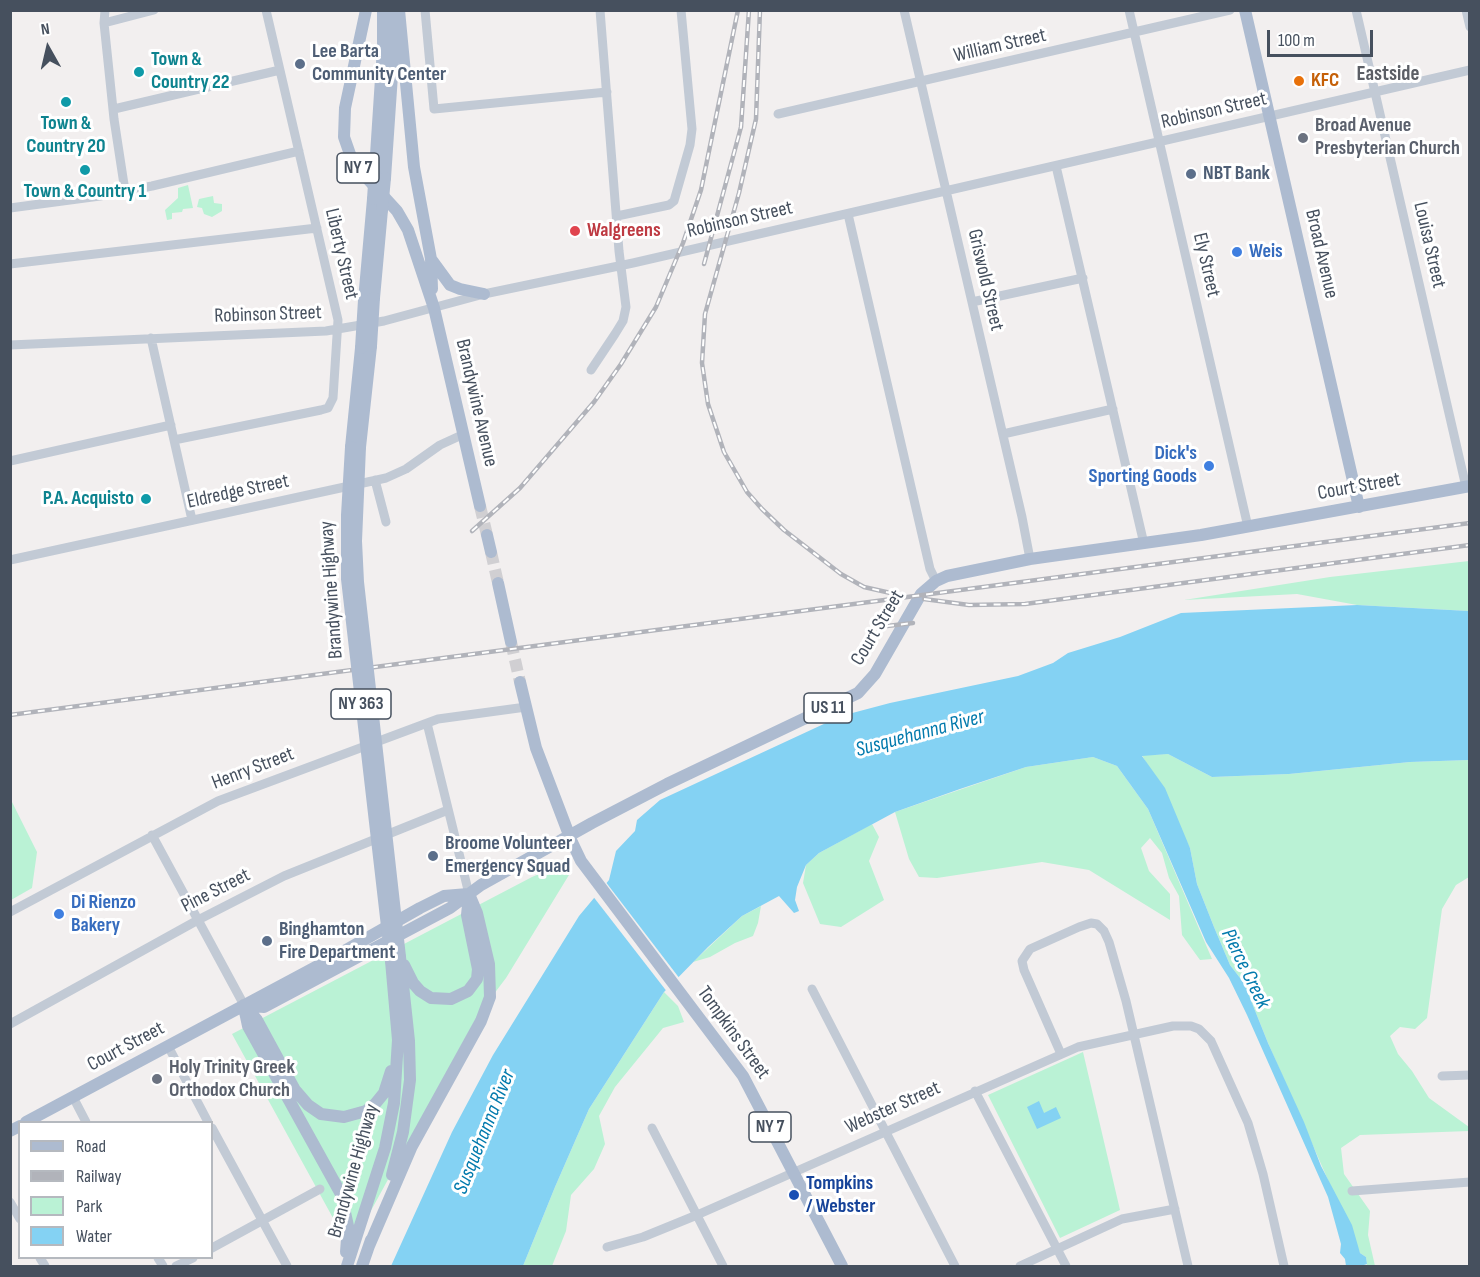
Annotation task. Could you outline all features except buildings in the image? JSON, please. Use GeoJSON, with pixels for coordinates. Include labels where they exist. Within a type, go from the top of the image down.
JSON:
{"type":"FeatureCollection","features":[{"type":"Feature","properties":{"kind":"main road","name":"NY 7"},"geometry":{"type":"LineString","coordinates":[[366,10],[345,108],[345,137],[356,165],[404,220],[434,308]]}},
{"type":"Feature","properties":{"kind":"main road","name":"Brandywine Highway"},"geometry":{"type":"LineString","coordinates":[[369,299],[381,210],[383,10]]}},
{"type":"Feature","properties":{"kind":"main road","name":"Brandywine Highway"},"geometry":{"type":"LineString","coordinates":[[362,1266],[396,1160],[409,1092],[410,1041],[395,959],[347,579],[346,515],[366,347],[373,199],[380,174],[392,75],[392,10]]}},
{"type":"Feature","properties":{"kind":"main road","name":"NY 7"},"geometry":{"type":"LineString","coordinates":[[399,10],[414,167],[430,259],[434,308]]}},
{"type":"Feature","properties":{"kind":"main road","name":"Broad Avenue"},"geometry":{"type":"LineString","coordinates":[[1245,10],[1359,507]]}},
{"type":"Feature","properties":{"kind":"main road"},"geometry":{"type":"LineString","coordinates":[[430,259],[450,285],[484,294]]}},
{"type":"Feature","properties":{"kind":"main road","name":"Brandywine Avenue"},"geometry":{"type":"LineString","coordinates":[[434,308],[480,506]]}},
{"type":"Feature","properties":{"kind":"main road","name":"Court Street"},"geometry":{"type":"LineString","coordinates":[[28,1121],[244,1005],[264,1007],[450,908],[481,885],[667,784],[858,693],[875,674],[914,603],[936,581],[954,574],[1029,559],[1248,527],[1468,487]]}},
{"type":"Feature","properties":{"kind":"main road"},"geometry":{"type":"LineString","coordinates":[[487,535],[491,552]]}},
{"type":"Feature","properties":{"kind":"main road"},"geometry":{"type":"LineString","coordinates":[[498,583],[511,642]]}},
{"type":"Feature","properties":{"kind":"main road","name":"NY 7"},"geometry":{"type":"LineString","coordinates":[[520,682],[536,748],[569,836]]}},
{"type":"Feature","properties":{"kind":"main road","name":"Tompkins Street"},"geometry":{"type":"LineString","coordinates":[[569,836],[589,874],[743,1076],[842,1266]]}},
{"type":"Feature","properties":{"kind":"main road"},"geometry":{"type":"LineString","coordinates":[[395,959],[420,991],[431,998],[451,999],[468,991],[477,979],[478,969],[467,915],[469,894]]}},
{"type":"Feature","properties":{"kind":"main road"},"geometry":{"type":"LineString","coordinates":[[369,1246],[412,1146],[482,1021],[490,997],[489,964],[477,913],[469,894]]}},
{"type":"Feature","properties":{"kind":"main road","name":"Brandywine Highway"},"geometry":{"type":"LineString","coordinates":[[345,1266],[377,1173],[392,1115],[398,1058],[395,959]]}},
{"type":"Feature","properties":{"kind":"main road"},"geometry":{"type":"LineString","coordinates":[[244,1005],[257,1020],[303,1100],[321,1114],[340,1117],[356,1115],[369,1108],[378,1102],[386,1090],[393,1058],[395,1007]]}},
{"type":"Feature","properties":{"kind":"main road"},"geometry":{"type":"LineString","coordinates":[[244,1005],[248,1026],[341,1194],[348,1226],[345,1266]]}},
{"type":"Feature","properties":{"kind":"street"},"geometry":{"type":"LineString","coordinates":[[105,10],[104,23],[125,191]]}},
{"type":"Feature","properties":{"kind":"street"},"geometry":{"type":"LineString","coordinates":[[104,23],[154,10]]}},
{"type":"Feature","properties":{"kind":"street","name":"Liberty Street"},"geometry":{"type":"LineString","coordinates":[[174,440],[328,408],[333,398],[338,320],[266,10]]}},
{"type":"Feature","properties":{"kind":"street"},"geometry":{"type":"LineString","coordinates":[[425,10],[434,109],[607,92]]}},
{"type":"Feature","properties":{"kind":"street"},"geometry":{"type":"LineString","coordinates":[[591,370],[615,334],[625,313],[626,298],[621,265],[600,10]]}},
{"type":"Feature","properties":{"kind":"street"},"geometry":{"type":"LineString","coordinates":[[617,216],[669,205],[674,201],[690,145],[692,129],[681,10]]}},
{"type":"Feature","properties":{"kind":"street","name":"Griswold Street"},"geometry":{"type":"LineString","coordinates":[[904,10],[1003,434],[1029,559]]}},
{"type":"Feature","properties":{"kind":"street","name":"Ely Street"},"geometry":{"type":"LineString","coordinates":[[1129,10],[1248,527]]}},
{"type":"Feature","properties":{"kind":"street","name":"William Street"},"geometry":{"type":"LineString","coordinates":[[778,114],[1230,10]]}},
{"type":"Feature","properties":{"kind":"street","name":"Louisa Street"},"geometry":{"type":"LineString","coordinates":[[1356,10],[1468,487]]}},
{"type":"Feature","properties":{"kind":"street"},"geometry":{"type":"LineString","coordinates":[[1466,10],[1470,27]]}},
{"type":"Feature","properties":{"kind":"street"},"geometry":{"type":"LineString","coordinates":[[114,109],[280,70]]}},
{"type":"Feature","properties":{"kind":"street","name":"Robinson Street"},"geometry":{"type":"LineString","coordinates":[[10,345],[339,330],[384,321],[484,294],[848,214],[1470,70]]}},
{"type":"Feature","properties":{"kind":"street"},"geometry":{"type":"LineString","coordinates":[[10,208],[125,191],[299,151]]}},
{"type":"Feature","properties":{"kind":"street"},"geometry":{"type":"LineString","coordinates":[[1056,166],[1144,544]]}},
{"type":"Feature","properties":{"kind":"street"},"geometry":{"type":"LineString","coordinates":[[848,214],[930,568],[936,581]]}},
{"type":"Feature","properties":{"kind":"street"},"geometry":{"type":"LineString","coordinates":[[10,264],[317,228]]}},
{"type":"Feature","properties":{"kind":"street"},"geometry":{"type":"LineString","coordinates":[[972,302],[1083,278]]}},
{"type":"Feature","properties":{"kind":"street"},"geometry":{"type":"LineString","coordinates":[[151,338],[192,520]]}},
{"type":"Feature","properties":{"kind":"street"},"geometry":{"type":"LineString","coordinates":[[1003,434],[1113,409]]}},
{"type":"Feature","properties":{"kind":"street"},"geometry":{"type":"LineString","coordinates":[[10,461],[171,425]]}},
{"type":"Feature","properties":{"kind":"street","name":"Eldredge Street"},"geometry":{"type":"LineString","coordinates":[[10,560],[397,474],[440,444],[464,434]]}},
{"type":"Feature","properties":{"kind":"street"},"geometry":{"type":"LineString","coordinates":[[375,480],[386,522]]}},
{"type":"Feature","properties":{"kind":"street","name":"Henry Street"},"geometry":{"type":"LineString","coordinates":[[10,912],[218,801],[427,723],[444,718],[526,707]]}},
{"type":"Feature","properties":{"kind":"street"},"geometry":{"type":"LineString","coordinates":[[427,723],[469,894]]}},
{"type":"Feature","properties":{"kind":"street","name":"Pine Street"},"geometry":{"type":"LineString","coordinates":[[10,1024],[198,920],[284,876],[448,810]]}},
{"type":"Feature","properties":{"kind":"street"},"geometry":{"type":"LineString","coordinates":[[152,836],[244,1005]]}},
{"type":"Feature","properties":{"kind":"street"},"geometry":{"type":"LineString","coordinates":[[1060,1054],[1022,961],[1030,949],[1091,923],[1097,924],[1104,931],[1109,942],[1134,1035],[1188,1266]]}},
{"type":"Feature","properties":{"kind":"street"},"geometry":{"type":"LineString","coordinates":[[812,989],[955,1266]]}},
{"type":"Feature","properties":{"kind":"street","name":"Webster Street"},"geometry":{"type":"LineString","coordinates":[[608,1247],[643,1237],[697,1215],[1060,1054],[1096,1042],[1173,1026],[1191,1026],[1199,1029],[1211,1041],[1248,1123],[1260,1162],[1284,1266]]}},
{"type":"Feature","properties":{"kind":"street"},"geometry":{"type":"LineString","coordinates":[[168,1046],[207,1121]]}},
{"type":"Feature","properties":{"kind":"street"},"geometry":{"type":"LineString","coordinates":[[1442,1076],[1470,1075]]}},
{"type":"Feature","properties":{"kind":"street"},"geometry":{"type":"LineString","coordinates":[[975,1091],[1066,1266]]}},
{"type":"Feature","properties":{"kind":"street"},"geometry":{"type":"LineString","coordinates":[[73,1097],[85,1121]]}},
{"type":"Feature","properties":{"kind":"street"},"geometry":{"type":"LineString","coordinates":[[652,1128],[723,1266]]}},
{"type":"Feature","properties":{"kind":"street"},"geometry":{"type":"LineString","coordinates":[[213,1130],[287,1266]]}},
{"type":"Feature","properties":{"kind":"street"},"geometry":{"type":"LineString","coordinates":[[1352,1191],[1470,1182]]}},
{"type":"Feature","properties":{"kind":"street"},"geometry":{"type":"LineString","coordinates":[[213,1247],[320,1189]]}},
{"type":"Feature","properties":{"kind":"street"},"geometry":{"type":"LineString","coordinates":[[10,1202],[18,1216]]}},
{"type":"Feature","properties":{"kind":"street"},"geometry":{"type":"LineString","coordinates":[[1020,1266],[1127,1217],[1175,1209]]}},
{"type":"Feature","properties":{"kind":"green space"},"geometry":{"type":"Polygon","coordinates":[[[188,185],[193,208],[172,213],[172,219],[167,220],[165,210],[178,198],[178,188],[188,185]]]}},
{"type":"Feature","properties":{"kind":"green space"},"geometry":{"type":"Polygon","coordinates":[[[213,196],[214,203],[222,204],[222,211],[212,217],[204,214],[202,208],[197,207],[199,199],[213,196]]]}},
{"type":"Feature","properties":{"kind":"green space"},"geometry":{"type":"Polygon","coordinates":[[[1469,561],[1469,611],[1357,605],[1297,594],[1184,600],[1330,577],[1469,561]]]}},
{"type":"Feature","properties":{"kind":"green space"},"geometry":{"type":"Polygon","coordinates":[[[1168,754],[1212,777],[1289,774],[1410,762],[1469,760],[1469,877],[1456,885],[1442,909],[1427,1018],[1415,1029],[1400,1027],[1390,1036],[1398,1054],[1429,1098],[1469,1127],[1469,1131],[1360,1135],[1341,1148],[1344,1174],[1370,1211],[1368,1235],[1375,1266],[1367,1266],[1366,1257],[1360,1253],[1244,983],[1230,965],[1214,927],[1197,884],[1190,848],[1142,755],[1168,754]]]}},
{"type":"Feature","properties":{"kind":"green space"},"geometry":{"type":"Polygon","coordinates":[[[1093,757],[1117,766],[1148,809],[1212,959],[1200,960],[1182,935],[1179,896],[1169,878],[1162,853],[1150,838],[1141,848],[1149,871],[1170,894],[1170,920],[1089,870],[1042,862],[937,878],[919,877],[909,859],[895,812],[1026,767],[1093,757]]]}},
{"type":"Feature","properties":{"kind":"green space"},"geometry":{"type":"Polygon","coordinates":[[[10,798],[37,852],[32,888],[11,900],[10,798]]]}},
{"type":"Feature","properties":{"kind":"green space"},"geometry":{"type":"Polygon","coordinates":[[[872,824],[879,837],[869,861],[884,900],[841,927],[820,924],[803,883],[806,865],[819,853],[872,824]]]}},
{"type":"Feature","properties":{"kind":"green space"},"geometry":{"type":"Polygon","coordinates":[[[562,866],[572,870],[506,978],[478,1015],[350,1249],[232,1034],[532,877],[562,866]]]}},
{"type":"Feature","properties":{"kind":"green space"},"geometry":{"type":"Polygon","coordinates":[[[761,906],[753,936],[710,957],[693,962],[742,916],[761,906]]]}},
{"type":"Feature","properties":{"kind":"green space"},"geometry":{"type":"Polygon","coordinates":[[[664,992],[678,1006],[684,1022],[663,1028],[615,1087],[599,1116],[605,1144],[594,1169],[571,1195],[566,1231],[552,1266],[523,1266],[589,1109],[664,992]]]}},
{"type":"Feature","properties":{"kind":"green space"},"geometry":{"type":"Polygon","coordinates":[[[1083,1052],[1120,1210],[1060,1238],[988,1095],[1083,1052]]]}},
{"type":"Feature","properties":{"kind":"water","name":"Susquehanna River"},"geometry":{"type":"Polygon","coordinates":[[[1357,605],[1469,611],[1469,760],[1410,762],[1289,774],[1212,777],[1168,754],[1142,756],[1165,788],[1190,848],[1197,884],[1230,965],[1244,983],[1321,1166],[1352,1225],[1360,1253],[1366,1257],[1367,1264],[1346,1266],[1345,1259],[1340,1253],[1341,1244],[1328,1197],[1247,1015],[1229,978],[1206,942],[1148,809],[1117,766],[1093,757],[1026,767],[960,789],[895,812],[819,853],[806,865],[797,887],[795,900],[799,911],[794,913],[779,896],[742,916],[664,992],[589,1109],[523,1266],[391,1266],[452,1132],[493,1055],[579,916],[609,880],[616,851],[635,831],[637,820],[660,800],[841,716],[890,703],[1018,676],[1053,663],[1068,653],[1120,637],[1181,613],[1357,605]]]}},
{"type":"Feature","properties":{"kind":"water"},"geometry":{"type":"Polygon","coordinates":[[[1039,1101],[1044,1113],[1056,1107],[1061,1118],[1037,1129],[1027,1107],[1039,1101]]]}},
{"type":"Feature","properties":{"kind":"pier"},"geometry":{"type":"Polygon","coordinates":[[[605,881],[680,979],[668,993],[592,895],[605,881]]]}},
{"type":"Feature","properties":{"kind":"tunnel"},"geometry":{"type":"LineString","coordinates":[[480,506],[487,535]]}},
{"type":"Feature","properties":{"kind":"tunnel"},"geometry":{"type":"LineString","coordinates":[[491,552],[498,583]]}},
{"type":"Feature","properties":{"kind":"tunnel"},"geometry":{"type":"LineString","coordinates":[[511,642],[520,682]]}},
{"type":"Feature","properties":{"kind":"railway"},"geometry":{"type":"LineString","coordinates":[[472,531],[520,488],[594,402],[621,364],[656,307],[683,243],[701,190],[738,10]]}},
{"type":"Feature","properties":{"kind":"railway"},"geometry":{"type":"LineString","coordinates":[[704,264],[741,127],[749,10]]}},
{"type":"Feature","properties":{"kind":"railway"},"geometry":{"type":"LineString","coordinates":[[760,10],[756,119],[739,193],[705,314],[702,363],[708,404],[724,452],[747,492],[762,509],[784,530],[841,574],[864,587],[895,594]]}},
{"type":"Feature","properties":{"kind":"railway"},"geometry":{"type":"LineString","coordinates":[[10,715],[1470,523]]}},
{"type":"Feature","properties":{"kind":"railway"},"geometry":{"type":"LineString","coordinates":[[924,599],[969,605],[1025,604],[1470,545]]}},
{"type":"Feature","properties":{"kind":"railway"},"geometry":{"type":"LineString","coordinates":[[887,626],[913,623]]}},
{"type":"Feature","properties":{"kind":"place","name":"Lee Barta Community Center"},"geometry":{"type":"Point","coordinates":[300,64]}},
{"type":"Feature","properties":{"kind":"place","name":"Town & Country 22"},"geometry":{"type":"Point","coordinates":[139,72]}},
{"type":"Feature","properties":{"kind":"place","name":"KFC"},"geometry":{"type":"Point","coordinates":[1299,81]}},
{"type":"Feature","properties":{"kind":"place","name":"Town & Country 20"},"geometry":{"type":"Point","coordinates":[66,102]}},
{"type":"Feature","properties":{"kind":"place","name":"Broad Avenue Presbyterian Church"},"geometry":{"type":"Point","coordinates":[1303,138]}},
{"type":"Feature","properties":{"kind":"place","name":"Town & Country 1"},"geometry":{"type":"Point","coordinates":[85,170]}},
{"type":"Feature","properties":{"kind":"place","name":"NBT Bank"},"geometry":{"type":"Point","coordinates":[1191,174]}},
{"type":"Feature","properties":{"kind":"place","name":"Walgreens"},"geometry":{"type":"Point","coordinates":[575,231]}},
{"type":"Feature","properties":{"kind":"place","name":"Weis"},"geometry":{"type":"Point","coordinates":[1237,252]}},
{"type":"Feature","properties":{"kind":"place","name":"Dick's Sporting Goods"},"geometry":{"type":"Point","coordinates":[1209,466]}},
{"type":"Feature","properties":{"kind":"place","name":"P.A. Acquisto"},"geometry":{"type":"Point","coordinates":[146,499]}},
{"type":"Feature","properties":{"kind":"place","name":"Broome Volunteer Emergency Squad"},"geometry":{"type":"Point","coordinates":[433,856]}},
{"type":"Feature","properties":{"kind":"place","name":"Di Rienzo Bakery"},"geometry":{"type":"Point","coordinates":[59,914]}},
{"type":"Feature","properties":{"kind":"place","name":"Binghamton Fire Department"},"geometry":{"type":"Point","coordinates":[267,941]}},
{"type":"Feature","properties":{"kind":"place","name":"Holy Trinity Greek Orthodox Church"},"geometry":{"type":"Point","coordinates":[157,1079]}},
{"type":"Feature","properties":{"kind":"place","name":"Tompkins / Webster"},"geometry":{"type":"Point","coordinates":[794,1195]}},
{"type":"Feature","properties":{"kind":"district","name":"Eastside"},"geometry":{"type":"Point","coordinates":[1388,75]}},
{"type":"Feature","properties":{"kind":"water label","name":"Pierce Creek"},"geometry":{"type":"Point","coordinates":[1245,969]}}]}
